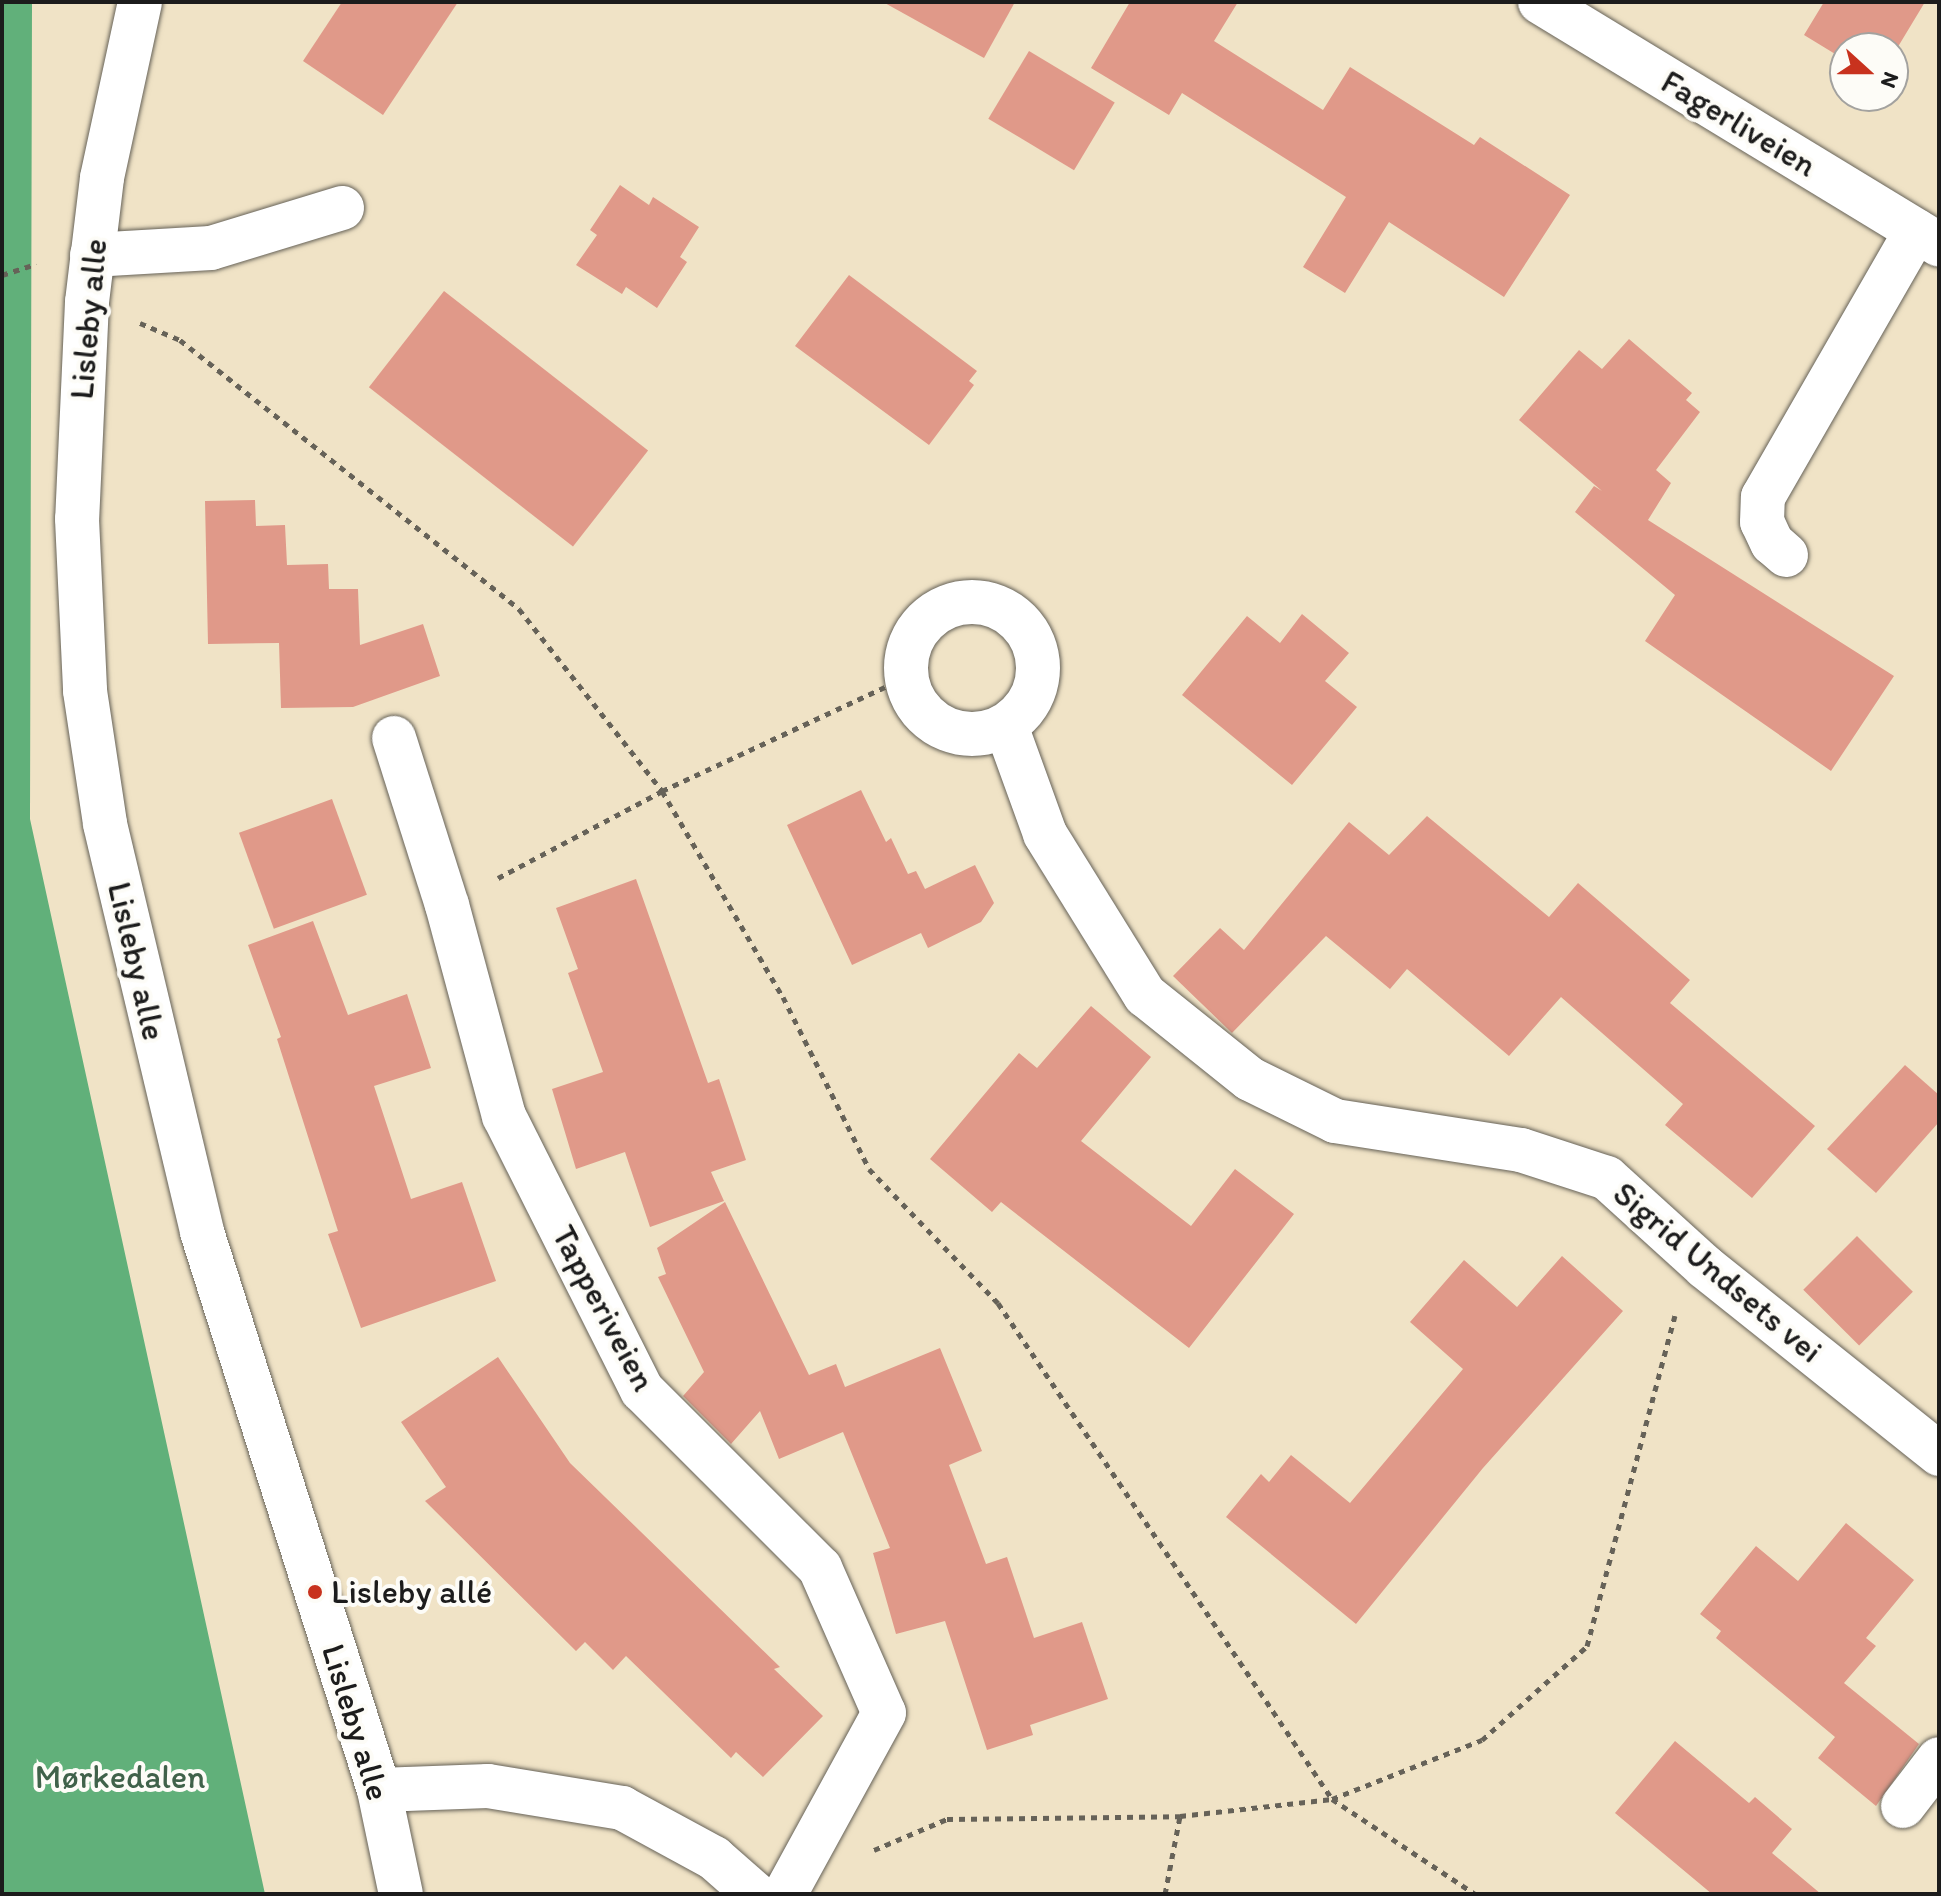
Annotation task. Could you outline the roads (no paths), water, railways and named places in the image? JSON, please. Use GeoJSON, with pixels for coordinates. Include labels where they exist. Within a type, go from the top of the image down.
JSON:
{"type":"FeatureCollection","features":[{"type":"Feature","properties":{"kind":"street","name":"Lisleby alle"},"geometry":{"type":"LineString","coordinates":[[140,2],[102,178],[87,302],[77,519],[85,691],[105,824],[202,1232],[379,1790],[401,1894]]}},
{"type":"Feature","properties":{"kind":"street","name":"Fagerliveien"},"geometry":{"type":"LineString","coordinates":[[1540,2],[1927,238]]}},
{"type":"Feature","properties":{"kind":"street"},"geometry":{"type":"LineString","coordinates":[[92,255],[211,248],[342,208]]}},
{"type":"Feature","properties":{"kind":"street"},"geometry":{"type":"LineString","coordinates":[[1786,555],[1772,543],[1762,522],[1763,497],[1927,238]]}},
{"type":"Feature","properties":{"kind":"street"},"geometry":{"type":"LineString","coordinates":[[970,601],[994,605],[1016,618],[1031,638],[1038,662],[1036,687],[1025,709],[1006,726],[982,734],[957,734],[933,723],[915,703],[906,677],[907,649],[921,625],[944,608],[970,601]]}},
{"type":"Feature","properties":{"kind":"street","name":"Sigrid Undsets vei"},"geometry":{"type":"LineString","coordinates":[[1006,726],[1045,834],[1145,995],[1250,1079],[1335,1121],[1521,1150],[1607,1178],[1705,1267],[1939,1454]]}},
{"type":"Feature","properties":{"kind":"street","name":"Tapperiveien"},"geometry":{"type":"LineString","coordinates":[[394,738],[447,905],[504,1116],[642,1390],[820,1568],[884,1713],[776,1891]]}},
{"type":"Feature","properties":{"kind":"street"},"geometry":{"type":"LineString","coordinates":[[1903,1806],[1939,1759]]}},
{"type":"Feature","properties":{"kind":"street"},"geometry":{"type":"LineString","coordinates":[[379,1790],[488,1786],[622,1808],[776,1891]]}},
{"type":"Feature","properties":{"kind":"place","name":"Lisleby allé"},"geometry":{"type":"Point","coordinates":[315,1592]}},
{"type":"Feature","properties":{"kind":"park label","name":"Mørkedalen"},"geometry":{"type":"Point","coordinates":[120,1777]}}]}
